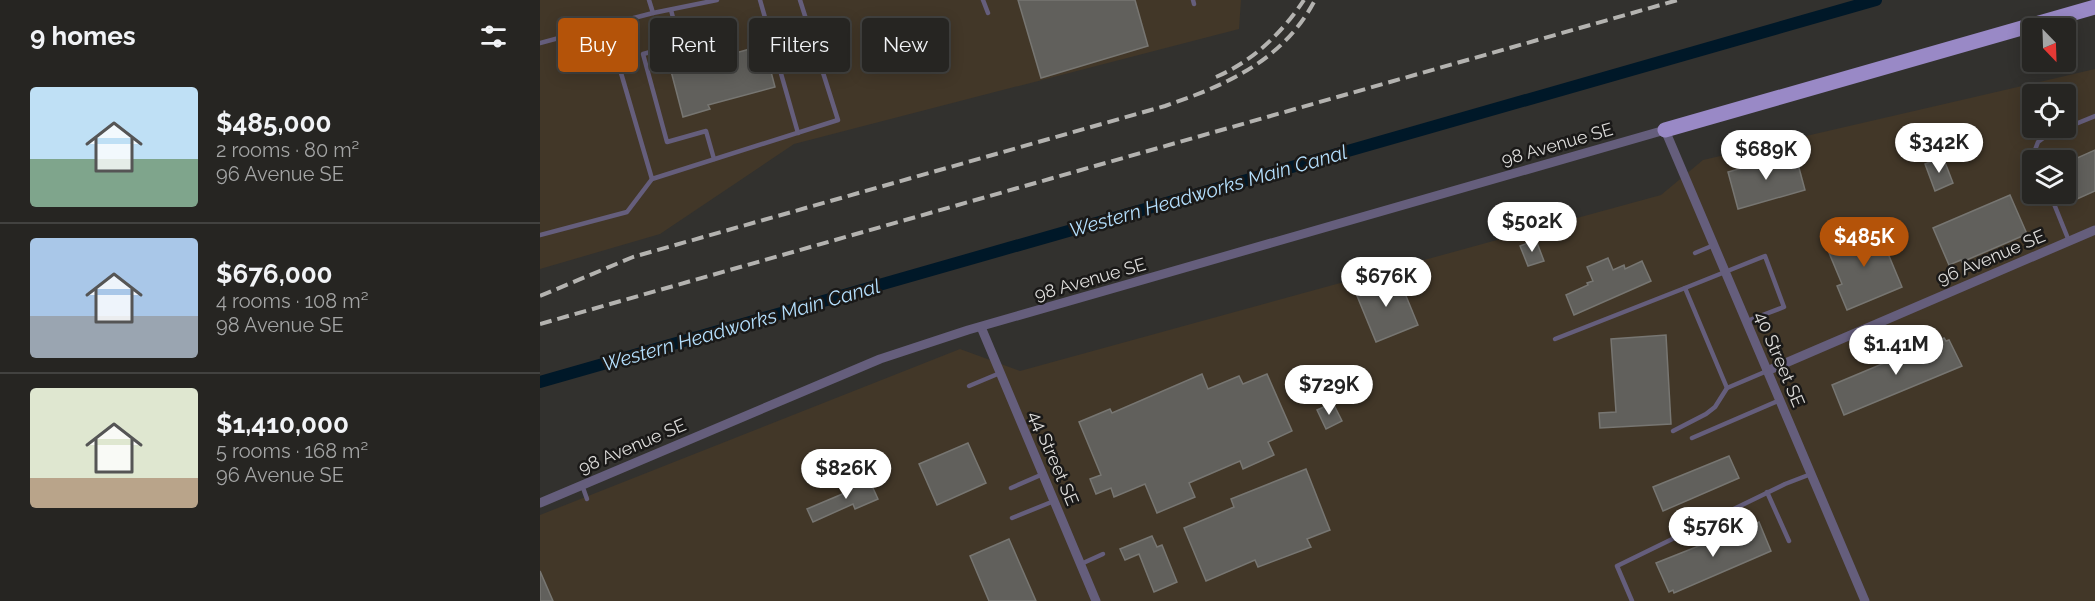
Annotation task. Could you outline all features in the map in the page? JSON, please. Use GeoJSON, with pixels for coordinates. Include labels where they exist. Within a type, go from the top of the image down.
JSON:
{"type":"FeatureCollection","features":[{"type":"Feature","properties":{"kind":"main road"},"geometry":{"type":"LineString","coordinates":[[1665,130],[2095,7]]}},
{"type":"Feature","properties":{"kind":"street","name":"40 Street SE"},"geometry":{"type":"LineString","coordinates":[[1665,130],[1865,601]]}},
{"type":"Feature","properties":{"kind":"street","name":"98 Avenue SE"},"geometry":{"type":"LineString","coordinates":[[540,503],[880,359],[981,327],[1665,130]]}},
{"type":"Feature","properties":{"kind":"street","name":"96 Avenue SE"},"geometry":{"type":"LineString","coordinates":[[1767,371],[2095,230]]}},
{"type":"Feature","properties":{"kind":"street","name":"44 Street SE"},"geometry":{"type":"LineString","coordinates":[[981,327],[1096,601]]}},
{"type":"Feature","properties":{"kind":"lane"},"geometry":{"type":"LineString","coordinates":[[649,0],[653,14]]}},
{"type":"Feature","properties":{"kind":"lane"},"geometry":{"type":"LineString","coordinates":[[636,18],[717,0]]}},
{"type":"Feature","properties":{"kind":"lane"},"geometry":{"type":"LineString","coordinates":[[760,0],[798,133]]}},
{"type":"Feature","properties":{"kind":"lane"},"geometry":{"type":"LineString","coordinates":[[540,235],[627,212],[652,179],[838,120],[800,0]]}},
{"type":"Feature","properties":{"kind":"lane"},"geometry":{"type":"LineString","coordinates":[[983,0],[988,14]]}},
{"type":"Feature","properties":{"kind":"lane"},"geometry":{"type":"LineString","coordinates":[[671,10],[680,44],[643,54],[667,142],[706,131],[714,159]]}},
{"type":"Feature","properties":{"kind":"lane"},"geometry":{"type":"LineString","coordinates":[[540,43],[558,38]]}},
{"type":"Feature","properties":{"kind":"lane"},"geometry":{"type":"LineString","coordinates":[[621,72],[652,179]]}},
{"type":"Feature","properties":{"kind":"lane"},"geometry":{"type":"LineString","coordinates":[[2035,150],[2043,138],[2095,116]]}},
{"type":"Feature","properties":{"kind":"lane"},"geometry":{"type":"LineString","coordinates":[[2054,204],[2069,242]]}},
{"type":"Feature","properties":{"kind":"lane"},"geometry":{"type":"LineString","coordinates":[[1695,253],[1713,245]]}},
{"type":"Feature","properties":{"kind":"lane"},"geometry":{"type":"LineString","coordinates":[[1555,339],[1765,256],[1784,307],[1746,321]]}},
{"type":"Feature","properties":{"kind":"lane"},"geometry":{"type":"LineString","coordinates":[[1685,288],[1727,388]]}},
{"type":"Feature","properties":{"kind":"lane"},"geometry":{"type":"LineString","coordinates":[[1673,431],[1707,414],[1722,398],[1727,388],[1767,371]]}},
{"type":"Feature","properties":{"kind":"lane"},"geometry":{"type":"LineString","coordinates":[[969,386],[1000,373]]}},
{"type":"Feature","properties":{"kind":"lane"},"geometry":{"type":"LineString","coordinates":[[1692,438],[1779,400]]}},
{"type":"Feature","properties":{"kind":"lane"},"geometry":{"type":"LineString","coordinates":[[1011,488],[1043,474]]}},
{"type":"Feature","properties":{"kind":"lane"},"geometry":{"type":"LineString","coordinates":[[1632,601],[1617,566],[1767,492],[1811,474]]}},
{"type":"Feature","properties":{"kind":"lane"},"geometry":{"type":"LineString","coordinates":[[582,486],[588,499]]}},
{"type":"Feature","properties":{"kind":"lane"},"geometry":{"type":"LineString","coordinates":[[1767,492],[1789,541]]}},
{"type":"Feature","properties":{"kind":"lane"},"geometry":{"type":"LineString","coordinates":[[1012,518],[1054,501]]}},
{"type":"Feature","properties":{"kind":"lane"},"geometry":{"type":"LineString","coordinates":[[1081,564],[1103,554]]}},
{"type":"Feature","properties":{"kind":"shaded area"},"geometry":{"type":"Polygon","coordinates":[[[540,0],[1241,0],[1239,29],[794,144],[660,234],[540,269],[540,0]]]}},
{"type":"Feature","properties":{"kind":"shaded area"},"geometry":{"type":"Polygon","coordinates":[[[2095,69],[2095,601],[540,601],[540,515],[960,349],[1020,371],[1661,195],[1703,160],[2022,86],[2022,138],[2076,138],[2076,84],[2030,84],[2095,69]]]}},
{"type":"Feature","properties":{"kind":"building"},"geometry":{"type":"Polygon","coordinates":[[[1018,0],[1135,0],[1148,46],[1041,78],[1018,0]]]}},
{"type":"Feature","properties":{"kind":"building"},"geometry":{"type":"Polygon","coordinates":[[[749,49],[749,72],[771,72],[775,87],[708,105],[710,109],[683,117],[671,72],[737,72],[737,53],[749,49]]]}},
{"type":"Feature","properties":{"kind":"building"},"geometry":{"type":"Polygon","coordinates":[[[2095,150],[2095,191],[2077,199],[2076,197],[2076,159],[2095,150]]]}},
{"type":"Feature","properties":{"kind":"building"},"geometry":{"type":"Polygon","coordinates":[[[1795,153],[1805,190],[1738,209],[1728,172],[1795,153]]]}},
{"type":"Feature","properties":{"kind":"building"},"geometry":{"type":"Polygon","coordinates":[[[1943,157],[1953,183],[1935,191],[1925,164],[1943,157]]]}},
{"type":"Feature","properties":{"kind":"building"},"geometry":{"type":"Polygon","coordinates":[[[2010,195],[2027,234],[1962,262],[1961,260],[1949,265],[1933,228],[2010,195]]]}},
{"type":"Feature","properties":{"kind":"building"},"geometry":{"type":"Polygon","coordinates":[[[1874,220],[1902,287],[1847,310],[1837,286],[1842,284],[1827,248],[1867,232],[1864,224],[1874,220]]]}},
{"type":"Feature","properties":{"kind":"building"},"geometry":{"type":"Polygon","coordinates":[[[1536,240],[1544,261],[1528,266],[1520,246],[1536,240]]]}},
{"type":"Feature","properties":{"kind":"building"},"geometry":{"type":"Polygon","coordinates":[[[1608,258],[1613,270],[1624,265],[1625,269],[1642,261],[1651,281],[1574,315],[1566,295],[1593,281],[1587,267],[1608,258]]]}},
{"type":"Feature","properties":{"kind":"building"},"geometry":{"type":"Polygon","coordinates":[[[1397,274],[1418,325],[1376,342],[1355,291],[1397,274]]]}},
{"type":"Feature","properties":{"kind":"building"},"geometry":{"type":"Polygon","coordinates":[[[1666,335],[1671,424],[1600,428],[1599,413],[1616,412],[1611,339],[1666,335]]]}},
{"type":"Feature","properties":{"kind":"building"},"geometry":{"type":"Polygon","coordinates":[[[1944,338],[1946,341],[1949,340],[1962,366],[1844,415],[1832,385],[1944,338]]]}},
{"type":"Feature","properties":{"kind":"building"},"geometry":{"type":"Polygon","coordinates":[[[1202,374],[1208,389],[1239,376],[1243,384],[1267,374],[1292,431],[1268,442],[1274,455],[1243,469],[1240,461],[1189,483],[1195,497],[1157,513],[1145,484],[1114,497],[1111,488],[1096,494],[1090,479],[1101,475],[1079,422],[1110,409],[1112,413],[1202,374]]]}},
{"type":"Feature","properties":{"kind":"building"},"geometry":{"type":"Polygon","coordinates":[[[1333,403],[1342,421],[1326,429],[1317,410],[1333,403]]]}},
{"type":"Feature","properties":{"kind":"building"},"geometry":{"type":"Polygon","coordinates":[[[968,443],[986,483],[937,505],[919,464],[968,443]]]}},
{"type":"Feature","properties":{"kind":"building"},"geometry":{"type":"Polygon","coordinates":[[[1729,456],[1739,478],[1663,511],[1653,487],[1729,456]]]}},
{"type":"Feature","properties":{"kind":"building"},"geometry":{"type":"Polygon","coordinates":[[[1306,469],[1330,530],[1307,539],[1311,547],[1258,567],[1255,560],[1206,581],[1184,528],[1234,507],[1231,499],[1306,469]]]}},
{"type":"Feature","properties":{"kind":"building"},"geometry":{"type":"Polygon","coordinates":[[[868,477],[878,499],[855,509],[853,504],[813,522],[807,509],[847,492],[845,487],[868,477]]]}},
{"type":"Feature","properties":{"kind":"building"},"geometry":{"type":"Polygon","coordinates":[[[1759,522],[1771,551],[1674,593],[1673,590],[1669,592],[1656,563],[1759,522]]]}},
{"type":"Feature","properties":{"kind":"building"},"geometry":{"type":"Polygon","coordinates":[[[1152,536],[1157,547],[1162,545],[1177,582],[1154,592],[1139,554],[1125,560],[1120,549],[1152,536]]]}},
{"type":"Feature","properties":{"kind":"building"},"geometry":{"type":"Polygon","coordinates":[[[1009,539],[1036,601],[989,601],[970,556],[1009,539]]]}},
{"type":"Feature","properties":{"kind":"building"},"geometry":{"type":"Polygon","coordinates":[[[540,571],[553,601],[540,601],[540,571]]]}},
{"type":"Feature","properties":{"kind":"waterway","name":"Western Headworks Main Canal"},"geometry":{"type":"LineString","coordinates":[[540,382],[1876,0]]}},
{"type":"Feature","properties":{"kind":"railway"},"geometry":{"type":"LineString","coordinates":[[1216,77],[1242,63],[1266,45],[1304,0]]}},
{"type":"Feature","properties":{"kind":"railway"},"geometry":{"type":"LineString","coordinates":[[540,296],[633,257],[1188,98],[1231,79],[1270,55],[1302,21],[1315,0]]}},
{"type":"Feature","properties":{"kind":"railway"},"geometry":{"type":"LineString","coordinates":[[540,324],[1678,0]]}}]}
